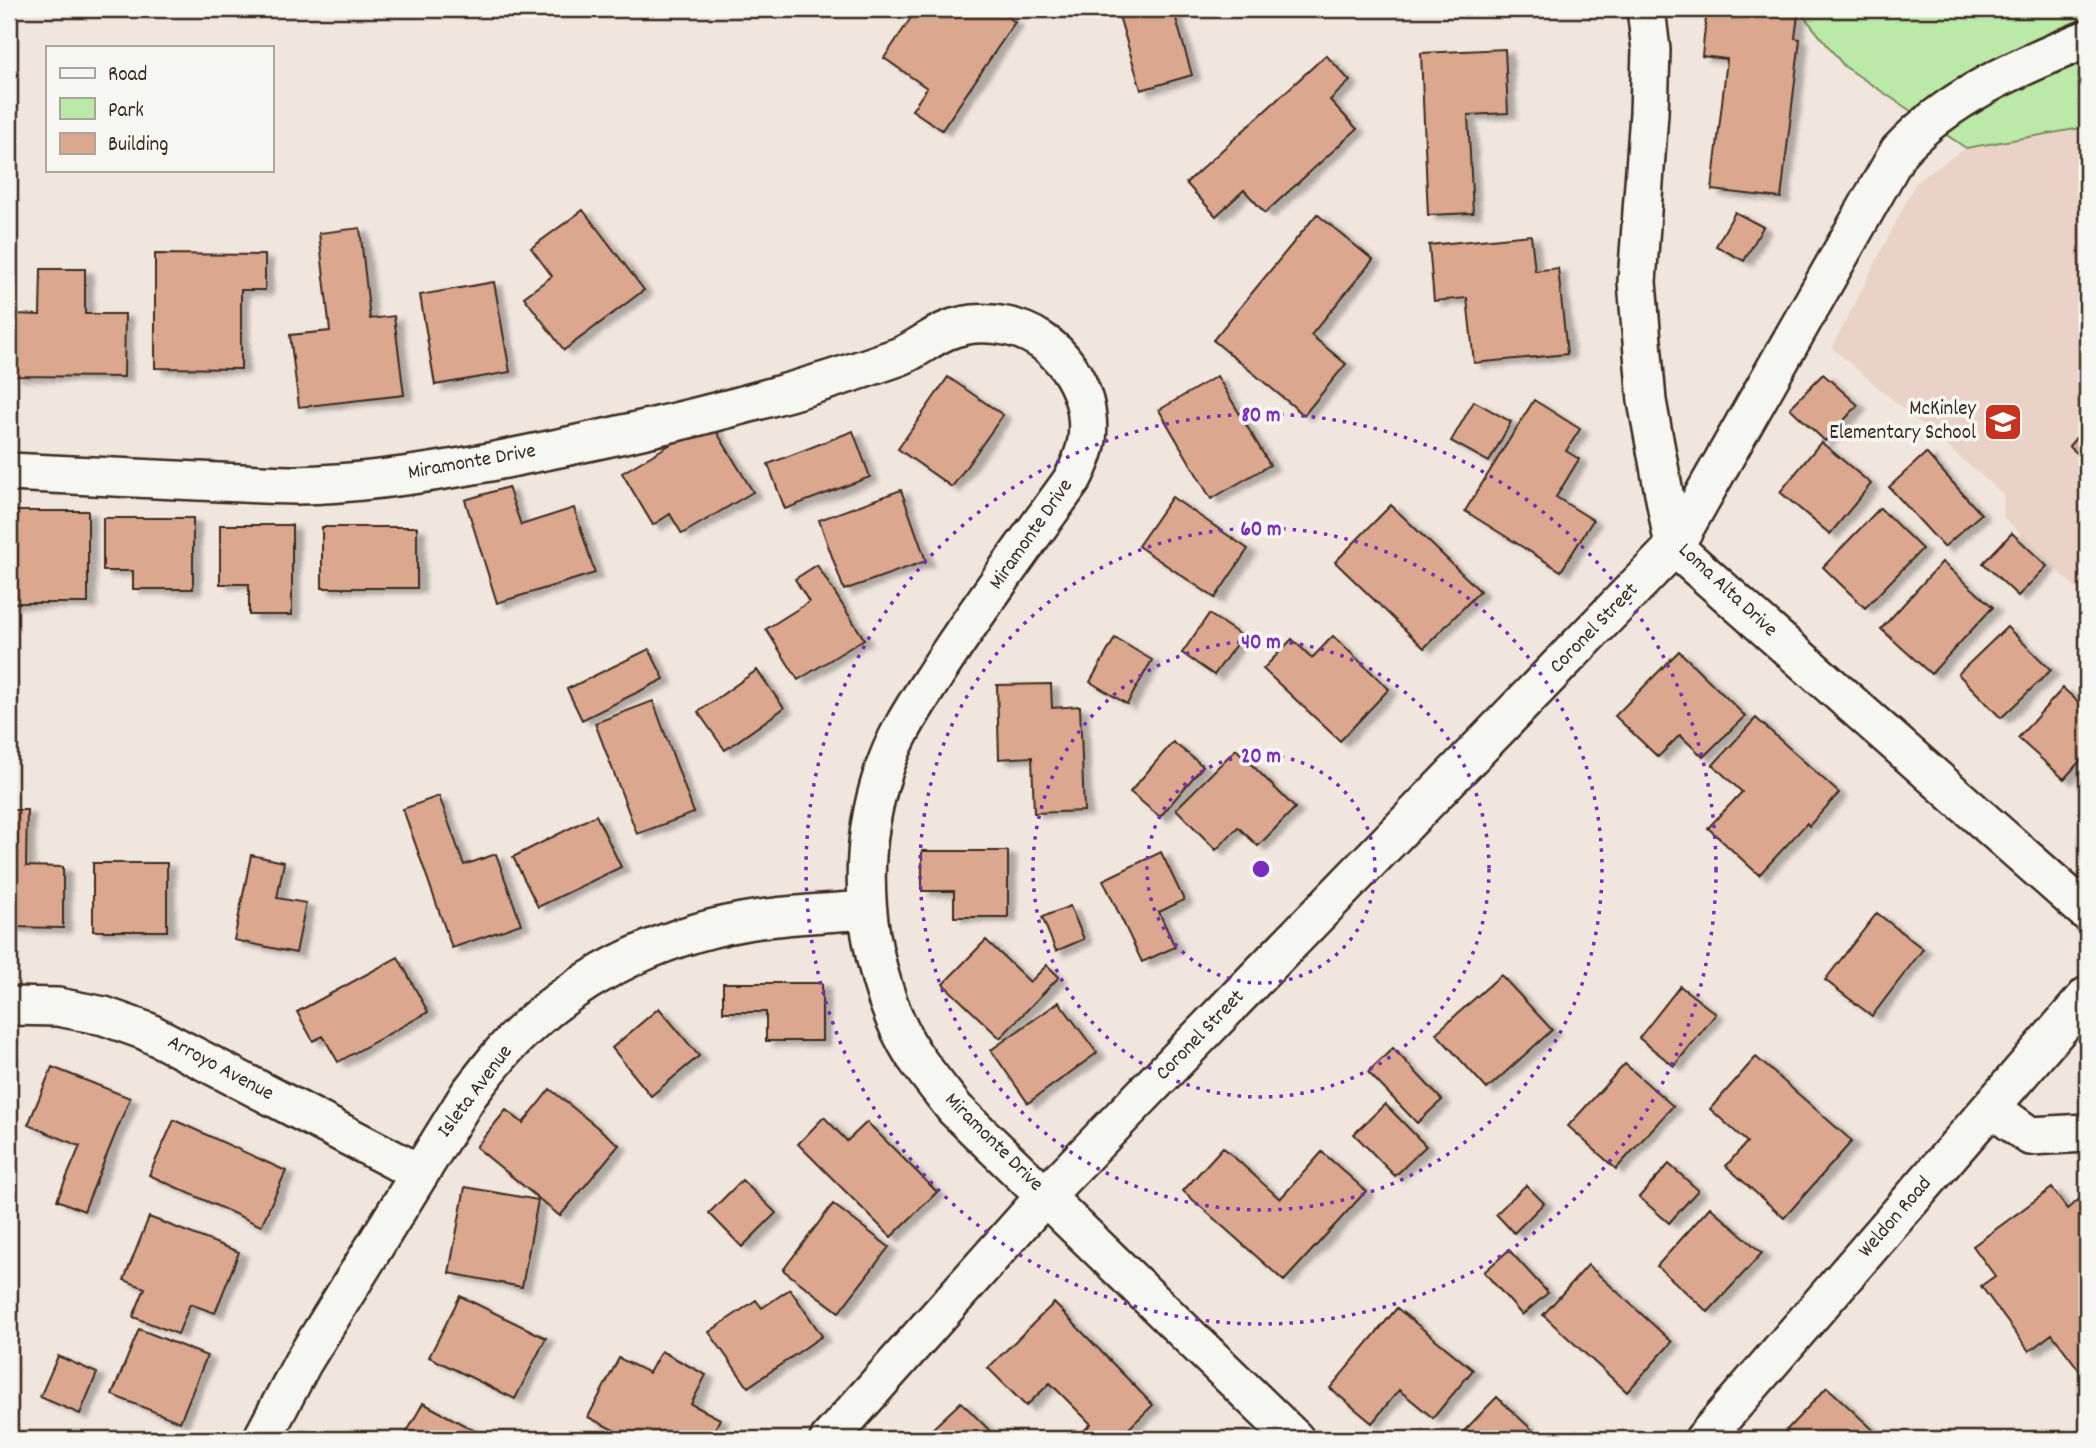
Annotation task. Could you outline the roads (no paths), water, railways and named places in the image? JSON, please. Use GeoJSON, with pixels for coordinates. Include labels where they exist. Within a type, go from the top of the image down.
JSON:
{"type":"FeatureCollection","features":[{"type":"Feature","properties":{"kind":"street","name":"Loma Alta Drive"},"geometry":{"type":"LineString","coordinates":[[1646,9],[1651,50],[1650,88],[1637,282],[1647,401],[1674,547],[2087,912]]}},
{"type":"Feature","properties":{"kind":"street","name":"Coronel Street"},"geometry":{"type":"LineString","coordinates":[[1045,1196],[1674,547],[1899,151],[1915,133],[1977,89],[2017,68],[2087,39]]}},
{"type":"Feature","properties":{"kind":"street","name":"Miramonte Drive"},"geometry":{"type":"LineString","coordinates":[[9,472],[296,485],[379,479],[488,462],[642,430],[832,381],[908,354],[945,331],[966,325],[1009,326],[1030,334],[1047,345],[1063,360],[1075,377],[1083,397],[1087,440],[1082,460],[1072,480],[956,643],[900,730],[883,771],[871,816],[866,863],[867,909],[876,966],[912,1053],[955,1109],[1295,1439]]}},
{"type":"Feature","properties":{"kind":"street","name":"Isleta Avenue"},"geometry":{"type":"LineString","coordinates":[[262,1439],[303,1362],[469,1094],[526,1028],[578,987],[635,955],[696,932],[759,919],[867,909]]}},
{"type":"Feature","properties":{"kind":"street","name":"Weldon Road"},"geometry":{"type":"LineString","coordinates":[[1704,1439],[2087,996]]}},
{"type":"Feature","properties":{"kind":"street","name":"Arroyo Avenue"},"geometry":{"type":"LineString","coordinates":[[9,1006],[58,1007],[92,1013],[146,1031],[419,1173]]}},
{"type":"Feature","properties":{"kind":"street"},"geometry":{"type":"LineString","coordinates":[[1991,1108],[2030,1136],[2087,1133]]}},
{"type":"Feature","properties":{"kind":"street"},"geometry":{"type":"LineString","coordinates":[[829,1439],[1045,1196]]}},
{"type":"Feature","properties":{"kind":"place","name":"McKinley Elementary School"},"geometry":{"type":"Point","coordinates":[2003,422]}}]}
